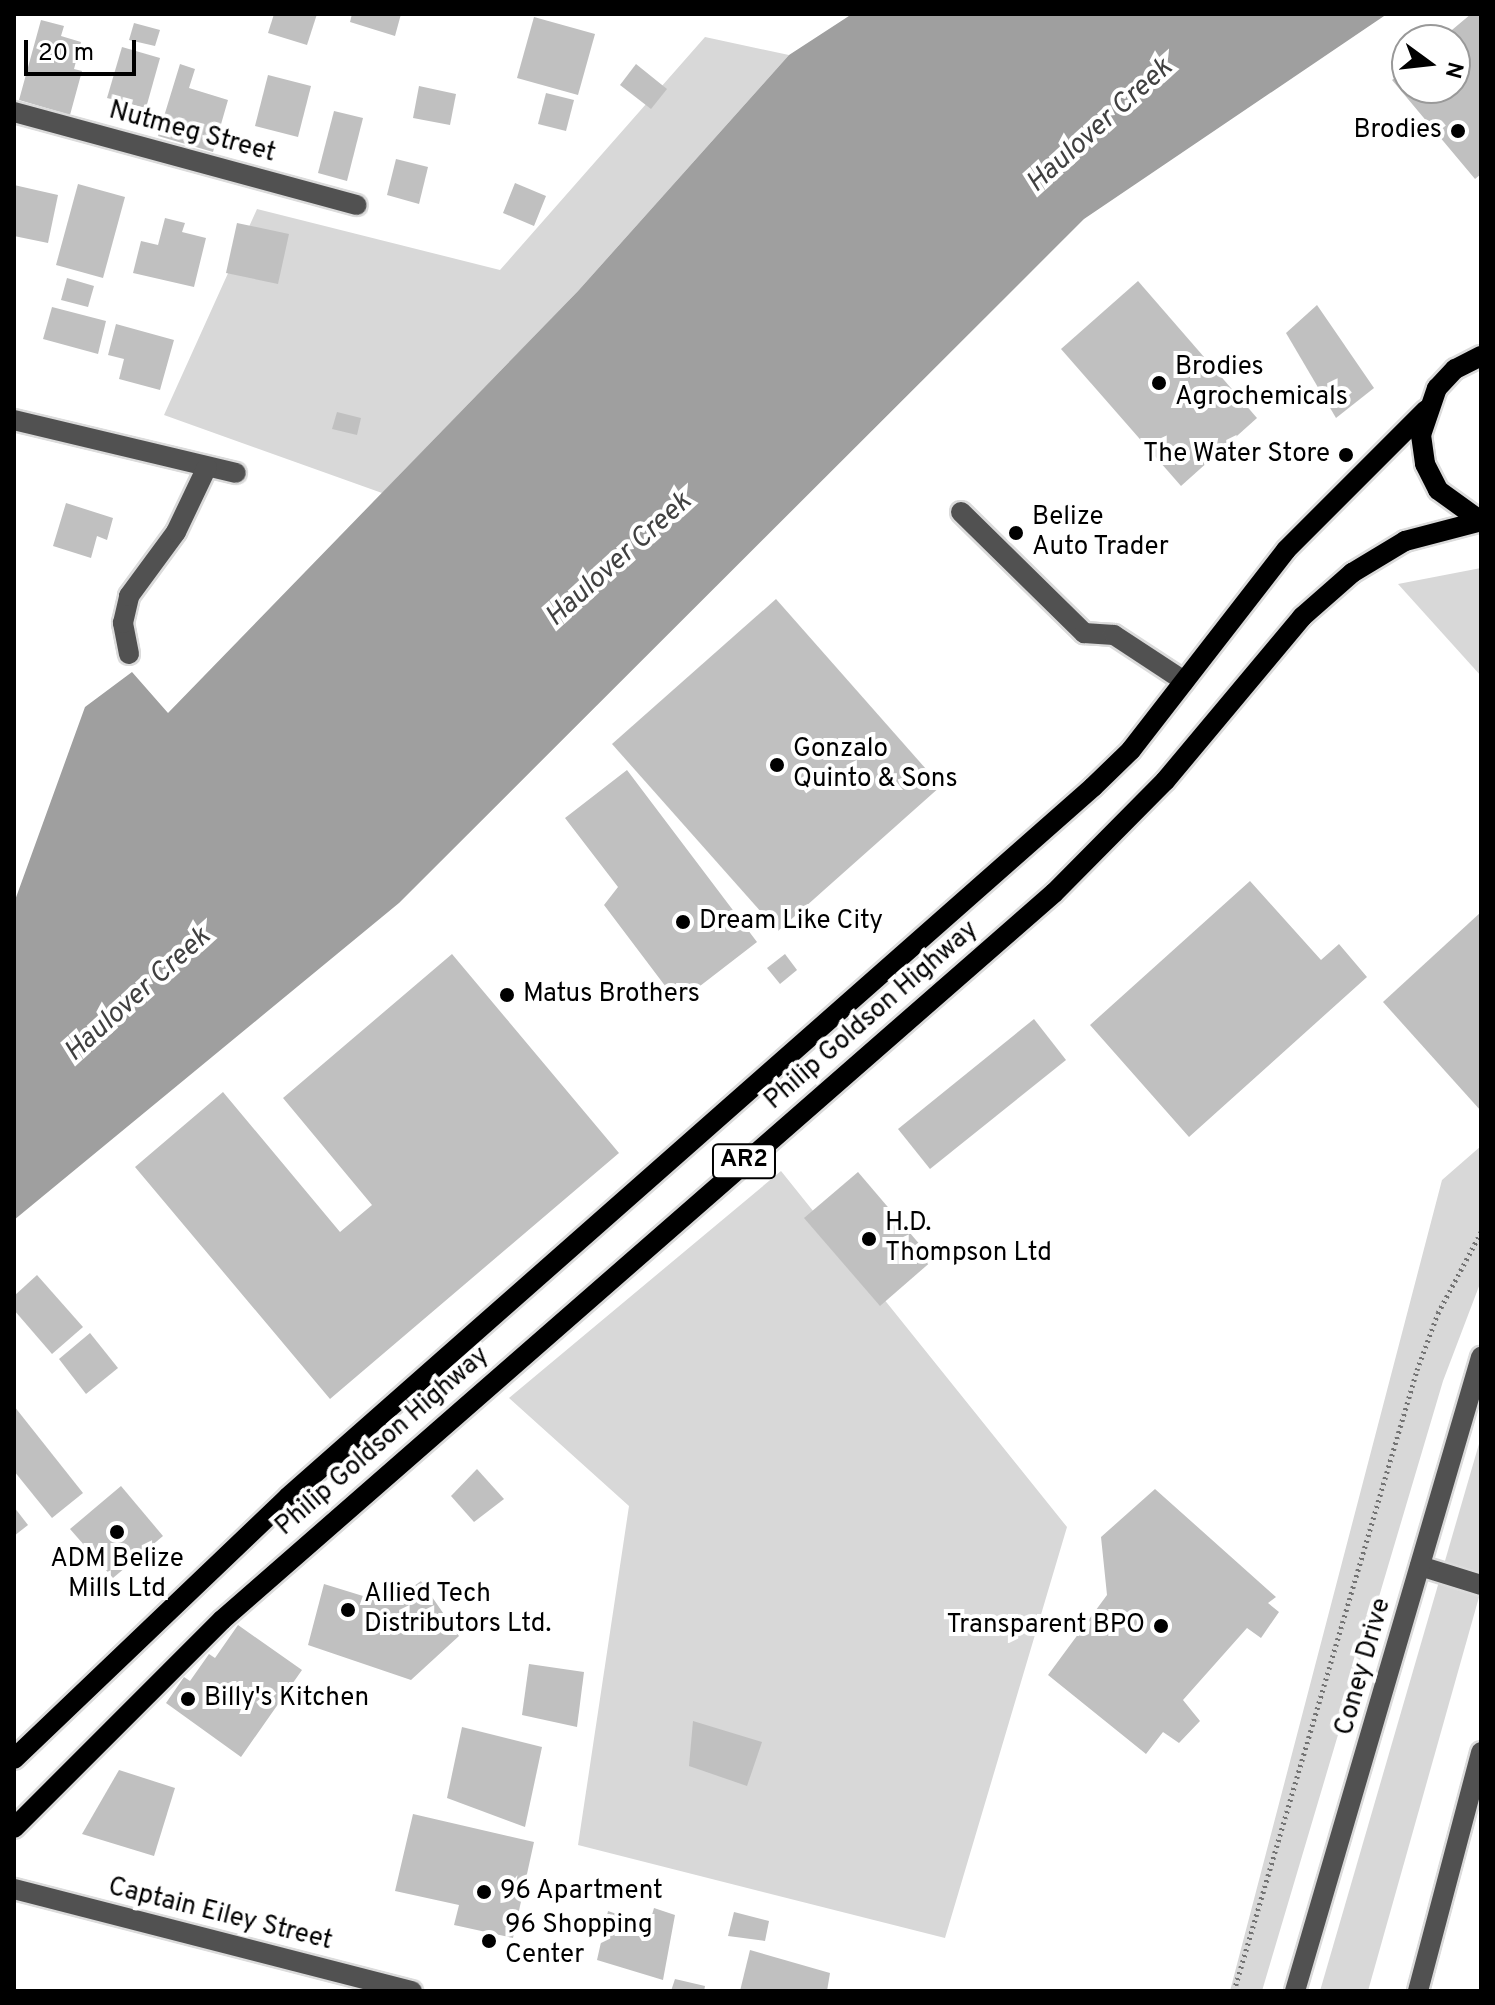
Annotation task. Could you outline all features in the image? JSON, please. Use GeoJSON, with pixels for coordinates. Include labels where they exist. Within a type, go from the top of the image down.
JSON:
{"type":"FeatureCollection","features":[{"type":"Feature","properties":{"kind":"main road","name":"Philip Goldson Highway"},"geometry":{"type":"LineString","coordinates":[[14,1759],[288,1497],[1093,787],[1131,750],[1286,550],[1426,410],[1455,369],[1481,356]]}},
{"type":"Feature","properties":{"kind":"main road"},"geometry":{"type":"LineString","coordinates":[[1426,410],[1421,435],[1425,464],[1438,490],[1481,521]]}},
{"type":"Feature","properties":{"kind":"main road","name":"Philip Goldson Highway"},"geometry":{"type":"LineString","coordinates":[[14,1828],[222,1620],[1054,893],[1165,781],[1302,617],[1352,573],[1405,541],[1481,521]]}},
{"type":"Feature","properties":{"kind":"street","name":"Nutmeg Street"},"geometry":{"type":"LineString","coordinates":[[14,112],[357,205]]}},
{"type":"Feature","properties":{"kind":"street"},"geometry":{"type":"LineString","coordinates":[[14,420],[236,473]]}},
{"type":"Feature","properties":{"kind":"street"},"geometry":{"type":"LineString","coordinates":[[129,654],[123,623],[129,596],[176,532],[207,467]]}},
{"type":"Feature","properties":{"kind":"street"},"geometry":{"type":"LineString","coordinates":[[961,512],[1084,633],[1114,635],[1184,681]]}},
{"type":"Feature","properties":{"kind":"street","name":"Coney Drive"},"geometry":{"type":"LineString","coordinates":[[1295,1991],[1481,1357]]}},
{"type":"Feature","properties":{"kind":"street"},"geometry":{"type":"LineString","coordinates":[[1420,1566],[1481,1585]]}},
{"type":"Feature","properties":{"kind":"street"},"geometry":{"type":"LineString","coordinates":[[1418,1991],[1481,1752]]}},
{"type":"Feature","properties":{"kind":"street","name":"Captain Eiley Street"},"geometry":{"type":"LineString","coordinates":[[14,1889],[412,1991]]}},
{"type":"Feature","properties":{"kind":"path"},"geometry":{"type":"LineString","coordinates":[[1234,1991],[1417,1370],[1438,1313],[1481,1232]]}},
{"type":"Feature","properties":{"kind":"shaded area"},"geometry":{"type":"Polygon","coordinates":[[[705,37],[789,55],[578,291],[382,493],[164,415],[257,209],[500,270],[705,37]]]}},
{"type":"Feature","properties":{"kind":"shaded area"},"geometry":{"type":"Polygon","coordinates":[[[1481,568],[1481,676],[1398,584],[1481,568]]]}},
{"type":"Feature","properties":{"kind":"shaded area"},"geometry":{"type":"Polygon","coordinates":[[[1481,1146],[1481,1281],[1443,1381],[1262,1991],[1230,1991],[1442,1180],[1481,1146]]]}},
{"type":"Feature","properties":{"kind":"shaded area"},"geometry":{"type":"Polygon","coordinates":[[[781,1171],[1067,1527],[945,1938],[578,1845],[629,1506],[509,1398],[781,1171]]]}},
{"type":"Feature","properties":{"kind":"shaded area"},"geometry":{"type":"Polygon","coordinates":[[[1481,1437],[1481,1590],[1368,1991],[1320,1991],[1481,1437]]]}},
{"type":"Feature","properties":{"kind":"water","name":"Haulover Creek"},"geometry":{"type":"Polygon","coordinates":[[[852,14],[1387,14],[1084,219],[399,903],[14,1220],[14,903],[85,707],[132,672],[168,713],[578,291],[789,55],[852,14]]]}},
{"type":"Feature","properties":{"kind":"building"},"geometry":{"type":"Polygon","coordinates":[[[274,14],[317,14],[307,45],[268,33],[274,14]]]}},
{"type":"Feature","properties":{"kind":"building"},"geometry":{"type":"Polygon","coordinates":[[[352,14],[401,14],[395,36],[350,22],[352,14]]]}},
{"type":"Feature","properties":{"kind":"building","name":"Brodies"},"geometry":{"type":"Polygon","coordinates":[[[1471,14],[1481,14],[1481,174],[1475,179],[1412,104],[1471,104],[1471,24],[1459,24],[1471,14]]]}},
{"type":"Feature","properties":{"kind":"building"},"geometry":{"type":"Polygon","coordinates":[[[534,17],[595,34],[578,95],[517,78],[534,17]]]}},
{"type":"Feature","properties":{"kind":"building"},"geometry":{"type":"Polygon","coordinates":[[[41,20],[64,26],[61,36],[81,42],[74,69],[82,71],[70,115],[19,100],[41,20]]]}},
{"type":"Feature","properties":{"kind":"building"},"geometry":{"type":"Polygon","coordinates":[[[134,23],[160,30],[155,46],[129,40],[134,23]]]}},
{"type":"Feature","properties":{"kind":"building"},"geometry":{"type":"Polygon","coordinates":[[[122,47],[160,58],[146,108],[107,98],[122,47]]]}},
{"type":"Feature","properties":{"kind":"building"},"geometry":{"type":"Polygon","coordinates":[[[180,64],[195,69],[189,88],[228,100],[213,152],[158,136],[180,64]]]}},
{"type":"Feature","properties":{"kind":"building"},"geometry":{"type":"Polygon","coordinates":[[[636,64],[667,89],[651,109],[620,85],[636,64]]]}},
{"type":"Feature","properties":{"kind":"building"},"geometry":{"type":"Polygon","coordinates":[[[268,75],[311,86],[298,137],[255,126],[268,75]]]}},
{"type":"Feature","properties":{"kind":"building"},"geometry":{"type":"Polygon","coordinates":[[[419,86],[456,94],[450,125],[413,118],[419,86]]]}},
{"type":"Feature","properties":{"kind":"building"},"geometry":{"type":"Polygon","coordinates":[[[546,93],[574,100],[566,131],[538,124],[546,93]]]}},
{"type":"Feature","properties":{"kind":"building"},"geometry":{"type":"Polygon","coordinates":[[[334,111],[363,118],[347,181],[318,173],[334,111]]]}},
{"type":"Feature","properties":{"kind":"building"},"geometry":{"type":"Polygon","coordinates":[[[396,159],[428,167],[419,204],[387,195],[396,159]]]}},
{"type":"Feature","properties":{"kind":"building"},"geometry":{"type":"Polygon","coordinates":[[[515,183],[546,196],[534,226],[503,213],[515,183]]]}},
{"type":"Feature","properties":{"kind":"building"},"geometry":{"type":"Polygon","coordinates":[[[78,184],[125,197],[103,278],[56,265],[78,184]]]}},
{"type":"Feature","properties":{"kind":"building"},"geometry":{"type":"Polygon","coordinates":[[[14,185],[58,195],[48,243],[14,236],[14,185]]]}},
{"type":"Feature","properties":{"kind":"building"},"geometry":{"type":"Polygon","coordinates":[[[165,218],[185,223],[182,232],[206,238],[194,287],[133,273],[141,241],[158,245],[165,218]]]}},
{"type":"Feature","properties":{"kind":"building"},"geometry":{"type":"Polygon","coordinates":[[[237,223],[289,234],[278,284],[226,273],[237,223]]]}},
{"type":"Feature","properties":{"kind":"building"},"geometry":{"type":"Polygon","coordinates":[[[67,278],[94,286],[88,307],[61,300],[67,278]]]}},
{"type":"Feature","properties":{"kind":"building","name":"Brodies Agrochemicals"},"geometry":{"type":"Polygon","coordinates":[[[1138,281],[1257,418],[1181,486],[1061,349],[1138,281]]]}},
{"type":"Feature","properties":{"kind":"building"},"geometry":{"type":"Polygon","coordinates":[[[1317,305],[1374,388],[1336,418],[1286,333],[1317,305]]]}},
{"type":"Feature","properties":{"kind":"building"},"geometry":{"type":"Polygon","coordinates":[[[52,307],[106,321],[98,354],[43,339],[52,307]]]}},
{"type":"Feature","properties":{"kind":"building"},"geometry":{"type":"Polygon","coordinates":[[[116,324],[174,340],[160,390],[119,379],[124,359],[108,355],[116,324]]]}},
{"type":"Feature","properties":{"kind":"building"},"geometry":{"type":"Polygon","coordinates":[[[337,412],[361,418],[357,435],[332,429],[337,412]]]}},
{"type":"Feature","properties":{"kind":"building"},"geometry":{"type":"Polygon","coordinates":[[[66,503],[113,518],[107,540],[97,536],[91,558],[53,546],[66,503]]]}},
{"type":"Feature","properties":{"kind":"building","name":"Gonzalo Quinto & Sons"},"geometry":{"type":"Polygon","coordinates":[[[776,599],[941,786],[778,931],[612,744],[776,599]]]}},
{"type":"Feature","properties":{"kind":"building"},"geometry":{"type":"Polygon","coordinates":[[[627,770],[757,942],[678,1003],[604,905],[618,887],[565,818],[627,770]]]}},
{"type":"Feature","properties":{"kind":"building"},"geometry":{"type":"Polygon","coordinates":[[[1250,881],[1321,960],[1339,944],[1367,977],[1189,1137],[1090,1025],[1250,881]]]}},
{"type":"Feature","properties":{"kind":"building"},"geometry":{"type":"Polygon","coordinates":[[[1481,912],[1481,1111],[1383,1002],[1481,912]]]}},
{"type":"Feature","properties":{"kind":"building"},"geometry":{"type":"Polygon","coordinates":[[[452,954],[619,1153],[330,1399],[135,1167],[223,1092],[340,1232],[372,1205],[283,1098],[452,954]]]}},
{"type":"Feature","properties":{"kind":"building"},"geometry":{"type":"Polygon","coordinates":[[[785,954],[797,970],[780,984],[767,968],[785,954]]]}},
{"type":"Feature","properties":{"kind":"building","name":"H.D. Thompson Ltd"},"geometry":{"type":"Polygon","coordinates":[[[1034,1019],[1066,1060],[930,1169],[898,1129],[1034,1019]]]}},
{"type":"Feature","properties":{"kind":"building","name":"H.D. Thompson Ltd"},"geometry":{"type":"Polygon","coordinates":[[[858,1172],[933,1260],[880,1306],[804,1218],[858,1172]]]}},
{"type":"Feature","properties":{"kind":"building"},"geometry":{"type":"Polygon","coordinates":[[[37,1275],[83,1327],[52,1354],[14,1310],[14,1296],[37,1275]]]}},
{"type":"Feature","properties":{"kind":"building"},"geometry":{"type":"Polygon","coordinates":[[[90,1333],[118,1368],[86,1394],[59,1359],[90,1333]]]}},
{"type":"Feature","properties":{"kind":"building"},"geometry":{"type":"Polygon","coordinates":[[[14,1406],[83,1493],[52,1518],[14,1471],[14,1406]]]}},
{"type":"Feature","properties":{"kind":"building"},"geometry":{"type":"Polygon","coordinates":[[[477,1469],[504,1499],[474,1522],[451,1496],[477,1469]]]}},
{"type":"Feature","properties":{"kind":"building","name":"ADM Belize Mills Ltd"},"geometry":{"type":"Polygon","coordinates":[[[121,1486],[163,1536],[113,1578],[70,1529],[121,1486]]]}},
{"type":"Feature","properties":{"kind":"building"},"geometry":{"type":"Polygon","coordinates":[[[1155,1489],[1276,1597],[1268,1603],[1279,1612],[1261,1638],[1247,1628],[1183,1700],[1200,1721],[1179,1743],[1163,1732],[1146,1754],[1048,1675],[1107,1595],[1101,1537],[1155,1489]]]}},
{"type":"Feature","properties":{"kind":"building"},"geometry":{"type":"Polygon","coordinates":[[[14,1507],[28,1525],[14,1536],[14,1507]]]}},
{"type":"Feature","properties":{"kind":"building"},"geometry":{"type":"Polygon","coordinates":[[[421,1581],[459,1636],[411,1680],[308,1645],[324,1584],[389,1604],[421,1581]]]}},
{"type":"Feature","properties":{"kind":"building"},"geometry":{"type":"Polygon","coordinates":[[[238,1625],[302,1670],[241,1757],[166,1703],[184,1677],[190,1681],[209,1654],[215,1658],[238,1625]]]}},
{"type":"Feature","properties":{"kind":"building"},"geometry":{"type":"Polygon","coordinates":[[[529,1664],[584,1672],[577,1727],[522,1715],[529,1664]]]}},
{"type":"Feature","properties":{"kind":"building"},"geometry":{"type":"Polygon","coordinates":[[[693,1721],[762,1742],[747,1786],[689,1766],[693,1721]]]}},
{"type":"Feature","properties":{"kind":"building"},"geometry":{"type":"Polygon","coordinates":[[[462,1727],[542,1747],[525,1827],[447,1798],[462,1727]]]}},
{"type":"Feature","properties":{"kind":"building"},"geometry":{"type":"Polygon","coordinates":[[[119,1770],[175,1788],[154,1856],[82,1834],[119,1770]]]}},
{"type":"Feature","properties":{"kind":"building"},"geometry":{"type":"Polygon","coordinates":[[[413,1814],[534,1842],[513,1938],[454,1925],[459,1905],[395,1891],[413,1814]]]}},
{"type":"Feature","properties":{"kind":"building"},"geometry":{"type":"Polygon","coordinates":[[[654,1908],[675,1915],[663,1980],[597,1960],[608,1911],[649,1925],[654,1908]]]}},
{"type":"Feature","properties":{"kind":"building"},"geometry":{"type":"Polygon","coordinates":[[[734,1912],[769,1921],[765,1941],[728,1936],[734,1912]]]}},
{"type":"Feature","properties":{"kind":"building"},"geometry":{"type":"Polygon","coordinates":[[[750,1950],[830,1973],[827,1991],[740,1991],[750,1950]]]}},
{"type":"Feature","properties":{"kind":"building"},"geometry":{"type":"Polygon","coordinates":[[[675,1979],[705,1986],[704,1991],[671,1991],[675,1979]]]}},
{"type":"Feature","properties":{"kind":"place","name":"Brodies"},"geometry":{"type":"Point","coordinates":[1458,131]}},
{"type":"Feature","properties":{"kind":"place","name":"Brodies Agrochemicals"},"geometry":{"type":"Point","coordinates":[1159,383]}},
{"type":"Feature","properties":{"kind":"place","name":"The Water Store"},"geometry":{"type":"Point","coordinates":[1346,455]}},
{"type":"Feature","properties":{"kind":"place","name":"Belize Auto Trader"},"geometry":{"type":"Point","coordinates":[1016,533]}},
{"type":"Feature","properties":{"kind":"place","name":"Gonzalo Quinto & Sons"},"geometry":{"type":"Point","coordinates":[777,765]}},
{"type":"Feature","properties":{"kind":"place","name":"Dream Like City"},"geometry":{"type":"Point","coordinates":[683,922]}},
{"type":"Feature","properties":{"kind":"place","name":"Matus Brothers"},"geometry":{"type":"Point","coordinates":[507,995]}},
{"type":"Feature","properties":{"kind":"place","name":"H.D. Thompson Ltd"},"geometry":{"type":"Point","coordinates":[869,1239]}},
{"type":"Feature","properties":{"kind":"place","name":"ADM Belize Mills Ltd"},"geometry":{"type":"Point","coordinates":[117,1532]}},
{"type":"Feature","properties":{"kind":"place","name":"Allied Tech Distributors Ltd."},"geometry":{"type":"Point","coordinates":[348,1610]}},
{"type":"Feature","properties":{"kind":"place","name":"Transparent BPO"},"geometry":{"type":"Point","coordinates":[1161,1626]}},
{"type":"Feature","properties":{"kind":"place","name":"Billy's Kitchen"},"geometry":{"type":"Point","coordinates":[188,1699]}},
{"type":"Feature","properties":{"kind":"place","name":"96 Apartment"},"geometry":{"type":"Point","coordinates":[484,1892]}},
{"type":"Feature","properties":{"kind":"place","name":"96 Shopping Center"},"geometry":{"type":"Point","coordinates":[489,1941]}}]}
